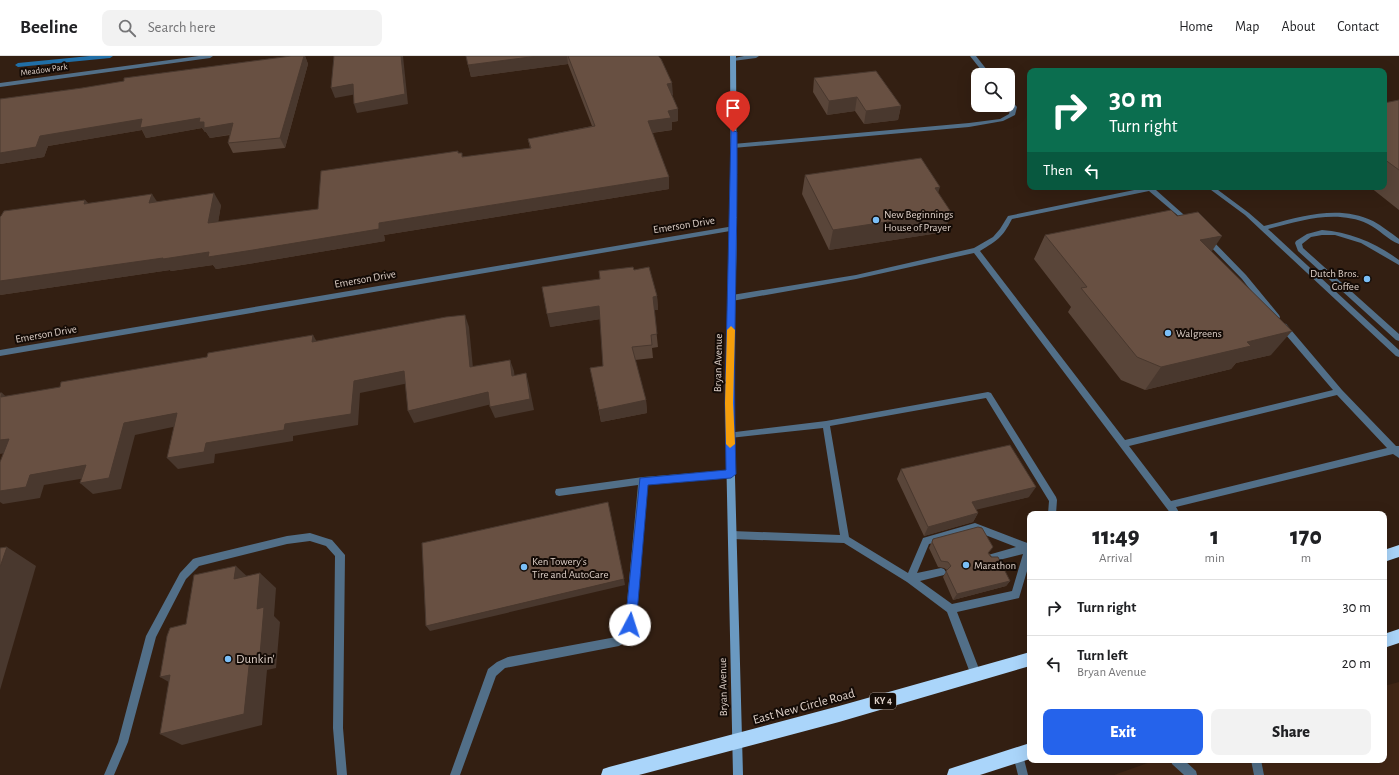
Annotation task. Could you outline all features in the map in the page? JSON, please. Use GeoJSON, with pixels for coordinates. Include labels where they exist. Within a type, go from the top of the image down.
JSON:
{"type":"FeatureCollection","features":[{"type":"Feature","properties":{"kind":"highway"},"geometry":{"type":"LineString","coordinates":[[1387,555],[1399,551]]}},
{"type":"Feature","properties":{"kind":"highway"},"geometry":{"type":"LineString","coordinates":[[1387,640],[1399,636]]}},
{"type":"Feature","properties":{"kind":"highway","name":"East New Circle Road"},"geometry":{"type":"LineString","coordinates":[[609,775],[736,742],[1027,660]]}},
{"type":"Feature","properties":{"kind":"highway"},"geometry":{"type":"LineString","coordinates":[[954,775],[1024,753]]}},
{"type":"Feature","properties":{"kind":"street","name":"Meadow Park"},"geometry":{"type":"LineString","coordinates":[[0,85],[210,56]]}},
{"type":"Feature","properties":{"kind":"street"},"geometry":{"type":"LineString","coordinates":[[733,57],[756,56]]}},
{"type":"Feature","properties":{"kind":"street"},"geometry":{"type":"LineString","coordinates":[[973,56],[982,68]]}},
{"type":"Feature","properties":{"kind":"street","name":"Bryan Avenue"},"geometry":{"type":"LineString","coordinates":[[733,57],[734,228],[730,435],[736,742],[738,775]]}},
{"type":"Feature","properties":{"kind":"street"},"geometry":{"type":"LineString","coordinates":[[733,146],[969,125],[1001,120],[1012,115],[1013,112]]}},
{"type":"Feature","properties":{"kind":"street"},"geometry":{"type":"LineString","coordinates":[[732,298],[856,277],[976,250],[995,239],[1003,230],[1010,217],[1146,190]]}},
{"type":"Feature","properties":{"kind":"street"},"geometry":{"type":"LineString","coordinates":[[1152,190],[1197,229],[1244,277],[1338,392],[1397,451]]}},
{"type":"Feature","properties":{"kind":"street"},"geometry":{"type":"LineString","coordinates":[[1214,190],[1263,228],[1399,354]]}},
{"type":"Feature","properties":{"kind":"street"},"geometry":{"type":"LineString","coordinates":[[1263,228],[1326,213],[1349,215],[1370,223],[1399,242]]}},
{"type":"Feature","properties":{"kind":"street","name":"Emerson Drive"},"geometry":{"type":"LineString","coordinates":[[0,352],[734,228]]}},
{"type":"Feature","properties":{"kind":"street"},"geometry":{"type":"LineString","coordinates":[[1399,263],[1384,251],[1368,242],[1351,236],[1322,233],[1303,238],[1298,243],[1300,250],[1399,338]]}},
{"type":"Feature","properties":{"kind":"street"},"geometry":{"type":"LineString","coordinates":[[976,250],[1174,511]]}},
{"type":"Feature","properties":{"kind":"street"},"geometry":{"type":"LineString","coordinates":[[1123,444],[1338,392]]}},
{"type":"Feature","properties":{"kind":"street"},"geometry":{"type":"LineString","coordinates":[[730,435],[826,424],[988,395],[1053,500],[1052,511]]}},
{"type":"Feature","properties":{"kind":"street"},"geometry":{"type":"LineString","coordinates":[[826,424],[845,539]]}},
{"type":"Feature","properties":{"kind":"street"},"geometry":{"type":"LineString","coordinates":[[1169,505],[1397,451]]}},
{"type":"Feature","properties":{"kind":"street"},"geometry":{"type":"LineString","coordinates":[[559,492],[643,481],[731,474]]}},
{"type":"Feature","properties":{"kind":"street"},"geometry":{"type":"LineString","coordinates":[[455,775],[492,673],[501,665],[508,662],[619,641],[626,633],[630,625],[643,481]]}},
{"type":"Feature","properties":{"kind":"street"},"geometry":{"type":"LineString","coordinates":[[910,579],[926,540],[975,527],[1027,547]]}},
{"type":"Feature","properties":{"kind":"street"},"geometry":{"type":"LineString","coordinates":[[732,535],[845,539],[910,579],[951,610],[976,674]]}},
{"type":"Feature","properties":{"kind":"street"},"geometry":{"type":"LineString","coordinates":[[109,775],[123,742],[151,636],[183,576],[196,562],[287,540],[310,537],[329,542],[340,555],[338,728],[342,775]]}},
{"type":"Feature","properties":{"kind":"street"},"geometry":{"type":"LineString","coordinates":[[992,558],[1027,549]]}},
{"type":"Feature","properties":{"kind":"street"},"geometry":{"type":"LineString","coordinates":[[951,610],[1016,595],[1027,555]]}},
{"type":"Feature","properties":{"kind":"street"},"geometry":{"type":"LineString","coordinates":[[910,579],[941,572]]}},
{"type":"Feature","properties":{"kind":"street"},"geometry":{"type":"LineString","coordinates":[[1023,775],[1024,753]]}},
{"type":"Feature","properties":{"kind":"street"},"geometry":{"type":"LineString","coordinates":[[1179,763],[1192,775]]}},
{"type":"Feature","properties":{"kind":"street"},"geometry":{"type":"LineString","coordinates":[[1257,763],[1259,775]]}},
{"type":"Feature","properties":{"kind":"shaded area"},"geometry":{"type":"Polygon","coordinates":[[[1399,682],[1399,775],[1114,775],[1148,763],[1387,763],[1387,685],[1399,682]]]}},
{"type":"Feature","properties":{"kind":"building"},"geometry":{"type":"Polygon","coordinates":[[[291,56],[304,56],[280,138],[228,143],[233,123],[204,128],[204,122],[199,122],[200,118],[140,128],[142,119],[40,136],[36,147],[0,153],[0,99],[124,81],[124,78],[291,56]]]}},
{"type":"Feature","properties":{"kind":"building"},"geometry":{"type":"Polygon","coordinates":[[[334,56],[401,56],[405,94],[354,104],[353,84],[331,88],[334,56]]]}},
{"type":"Feature","properties":{"kind":"building"},"geometry":{"type":"Polygon","coordinates":[[[466,56],[538,56],[468,65],[466,56]]]}},
{"type":"Feature","properties":{"kind":"building"},"geometry":{"type":"Polygon","coordinates":[[[568,56],[658,56],[661,59],[672,83],[667,84],[678,109],[668,111],[671,118],[648,121],[669,177],[379,223],[379,229],[208,257],[209,252],[0,281],[0,217],[4,211],[85,200],[84,204],[152,194],[149,203],[214,193],[208,223],[318,209],[321,171],[458,151],[458,153],[462,153],[462,157],[531,148],[528,139],[595,126],[568,56]]]}},
{"type":"Feature","properties":{"kind":"building"},"geometry":{"type":"Polygon","coordinates":[[[876,71],[901,106],[866,111],[857,97],[829,101],[814,78],[876,71]]]}},
{"type":"Feature","properties":{"kind":"building"},"geometry":{"type":"Polygon","coordinates":[[[1399,100],[1399,170],[1387,161],[1387,102],[1399,100]]]}},
{"type":"Feature","properties":{"kind":"building"},"geometry":{"type":"Polygon","coordinates":[[[921,158],[940,187],[935,188],[951,212],[833,230],[805,175],[921,158]]]}},
{"type":"Feature","properties":{"kind":"building","name":"Walgreens"},"geometry":{"type":"Polygon","coordinates":[[[1171,210],[1177,216],[1198,212],[1222,236],[1200,240],[1292,331],[1247,342],[1251,346],[1161,367],[1137,357],[1081,288],[1087,287],[1045,235],[1171,210]]]}},
{"type":"Feature","properties":{"kind":"building"},"geometry":{"type":"Polygon","coordinates":[[[633,267],[634,270],[649,267],[657,296],[653,297],[657,334],[651,335],[652,345],[632,347],[646,400],[599,410],[590,368],[603,366],[599,306],[547,314],[542,287],[600,279],[599,271],[633,267]]]}},
{"type":"Feature","properties":{"kind":"building"},"geometry":{"type":"Polygon","coordinates":[[[465,315],[470,367],[510,360],[512,376],[526,373],[530,399],[490,407],[488,392],[408,411],[404,371],[354,381],[351,414],[285,424],[284,430],[206,443],[204,452],[167,458],[177,413],[124,423],[109,478],[80,483],[86,465],[30,475],[26,487],[0,491],[0,462],[9,439],[0,440],[0,393],[2,393],[1,397],[60,387],[61,382],[207,357],[208,353],[313,335],[312,342],[446,317],[465,315]]]}},
{"type":"Feature","properties":{"kind":"building"},"geometry":{"type":"Polygon","coordinates":[[[1010,445],[1036,487],[972,502],[978,513],[928,527],[901,469],[1010,445]]]}},
{"type":"Feature","properties":{"kind":"building","name":"Ken Towery's Tire and AutoCare"},"geometry":{"type":"Polygon","coordinates":[[[608,502],[624,579],[426,626],[422,543],[608,502]]]}},
{"type":"Feature","properties":{"kind":"building","name":"Marathon"},"geometry":{"type":"Polygon","coordinates":[[[978,527],[982,528],[993,547],[988,553],[991,557],[998,557],[1010,581],[957,594],[946,571],[951,566],[948,562],[941,561],[932,542],[933,539],[978,527]]]}},
{"type":"Feature","properties":{"kind":"building"},"geometry":{"type":"Polygon","coordinates":[[[7,547],[0,567],[0,548],[7,547]]]}},
{"type":"Feature","properties":{"kind":"building","name":"Dunkin'"},"geometry":{"type":"Polygon","coordinates":[[[236,566],[234,579],[260,573],[257,609],[264,607],[260,655],[250,657],[244,714],[160,734],[170,675],[160,677],[167,636],[170,628],[186,624],[194,575],[236,566]]]}},
{"type":"Feature","properties":{"kind":"waterway"},"geometry":{"type":"LineString","coordinates":[[18,65],[110,56]]}},
{"type":"Feature","properties":{"kind":"slow traffic"},"geometry":{"type":"LineString","coordinates":[[730,444],[729,403],[731,330]]}},
{"type":"Feature","properties":{"kind":"place","name":"New Beginnings House of Prayer"},"geometry":{"type":"Point","coordinates":[876,220]}},
{"type":"Feature","properties":{"kind":"place","name":"Dutch Bros. Coffee"},"geometry":{"type":"Point","coordinates":[1367,279]}},
{"type":"Feature","properties":{"kind":"place","name":"Walgreens"},"geometry":{"type":"Point","coordinates":[1168,333]}},
{"type":"Feature","properties":{"kind":"place","name":"Marathon"},"geometry":{"type":"Point","coordinates":[966,565]}},
{"type":"Feature","properties":{"kind":"place","name":"Ken Towery's Tire and AutoCare"},"geometry":{"type":"Point","coordinates":[524,567]}},
{"type":"Feature","properties":{"kind":"place","name":"Dunkin'"},"geometry":{"type":"Point","coordinates":[228,659]}},
{"type":"Feature","properties":{"kind":"route"},"geometry":{"type":"LineString","coordinates":[[630,625],[643,481],[731,474],[729,403],[734,228],[733,132]]}}]}
